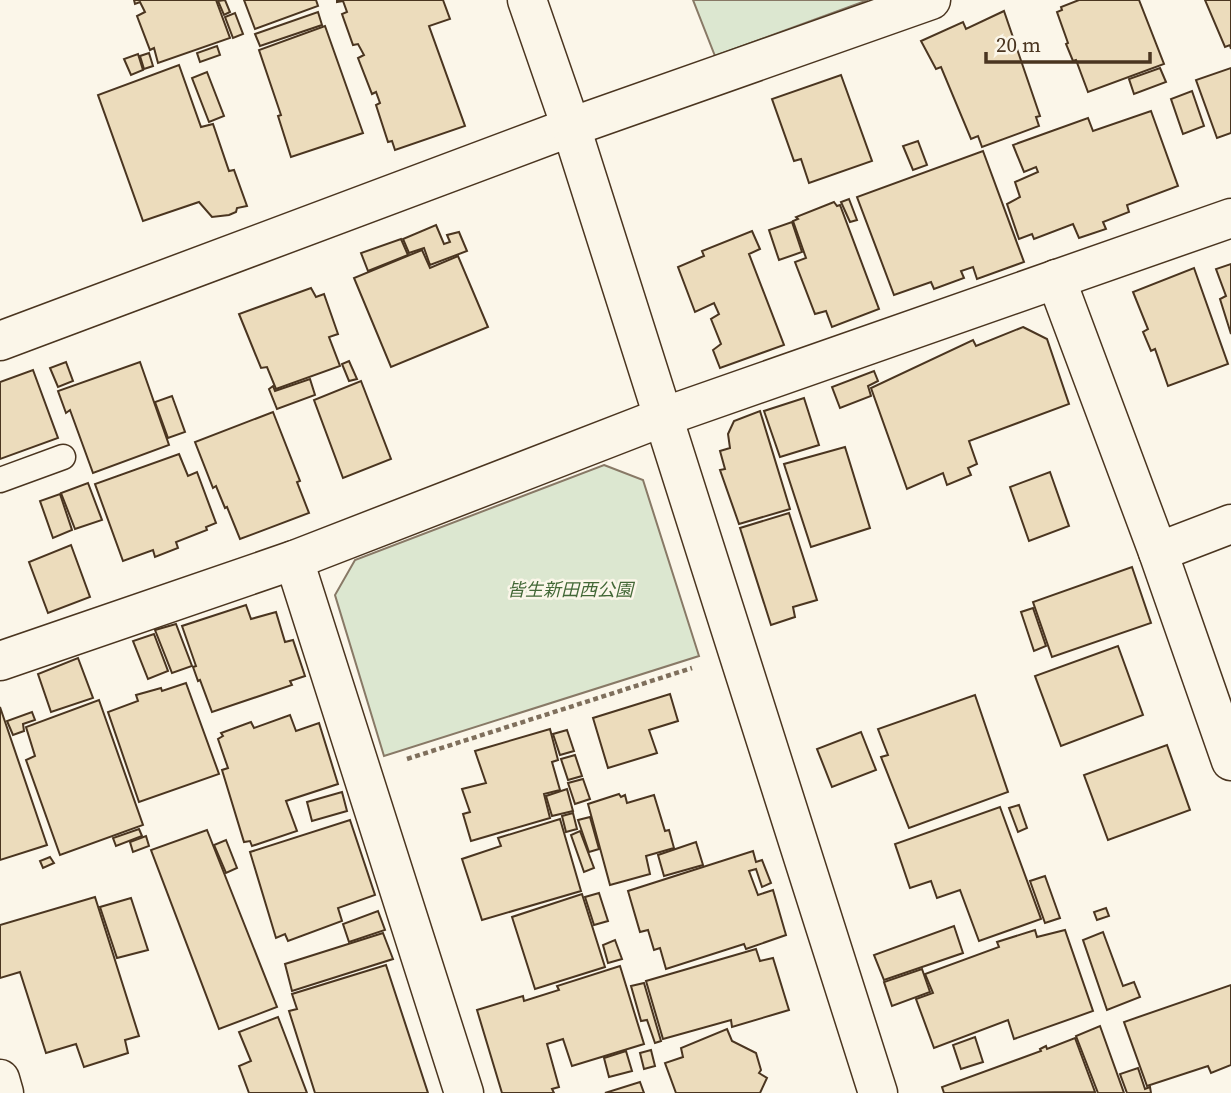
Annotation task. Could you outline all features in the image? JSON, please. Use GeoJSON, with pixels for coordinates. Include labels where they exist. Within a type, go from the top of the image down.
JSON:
{"type":"FeatureCollection","features":[{"type":"Feature","properties":{"kind":"street"},"geometry":{"type":"LineString","coordinates":[[527,0],[570,127],[878,1093]]}},
{"type":"Feature","properties":{"kind":"street"},"geometry":{"type":"LineString","coordinates":[[0,341],[570,127],[931,0]]}},
{"type":"Feature","properties":{"kind":"street"},"geometry":{"type":"LineString","coordinates":[[0,661],[293,560],[663,417],[1231,218]]}},
{"type":"Feature","properties":{"kind":"street"},"geometry":{"type":"LineString","coordinates":[[1056,279],[1158,552],[1231,761]]}},
{"type":"Feature","properties":{"kind":"street"},"geometry":{"type":"LineString","coordinates":[[1158,552],[1231,524]]}},
{"type":"Feature","properties":{"kind":"street"},"geometry":{"type":"LineString","coordinates":[[293,560],[464,1093]]}},
{"type":"Feature","properties":{"kind":"street"},"geometry":{"type":"LineString","coordinates":[[0,1079],[4,1093]]}},
{"type":"Feature","properties":{"kind":"lane"},"geometry":{"type":"LineString","coordinates":[[0,480],[63,457]]}},
{"type":"Feature","properties":{"kind":"path"},"geometry":{"type":"LineString","coordinates":[[362,773],[697,666]]}},
{"type":"Feature","properties":{"kind":"green space"},"geometry":{"type":"Polygon","coordinates":[[[693,0],[868,0],[715,56],[693,0]]]}},
{"type":"Feature","properties":{"kind":"green space","name":"皆生新田西公園"},"geometry":{"type":"Polygon","coordinates":[[[604,465],[643,480],[699,656],[384,756],[335,595],[355,560],[604,465]]]}},
{"type":"Feature","properties":{"kind":"building"},"geometry":{"type":"Polygon","coordinates":[[[134,0],[216,0],[230,38],[158,63],[154,48],[150,50],[137,16],[145,12],[140,2],[135,4],[134,0]]]}},
{"type":"Feature","properties":{"kind":"building"},"geometry":{"type":"Polygon","coordinates":[[[225,0],[230,12],[224,15],[218,1],[225,0]]]}},
{"type":"Feature","properties":{"kind":"building"},"geometry":{"type":"Polygon","coordinates":[[[244,0],[316,0],[318,6],[255,29],[244,0]]]}},
{"type":"Feature","properties":{"kind":"building"},"geometry":{"type":"Polygon","coordinates":[[[337,0],[443,0],[450,19],[429,26],[465,126],[395,150],[392,141],[388,142],[376,105],[380,103],[376,92],[372,94],[358,58],[364,55],[358,44],[353,45],[342,14],[347,12],[343,1],[337,0]]]}},
{"type":"Feature","properties":{"kind":"building"},"geometry":{"type":"Polygon","coordinates":[[[1079,0],[1139,0],[1164,64],[1088,92],[1076,60],[1073,61],[1066,44],[1068,43],[1057,12],[1062,10],[1061,7],[1079,0]]]}},
{"type":"Feature","properties":{"kind":"building"},"geometry":{"type":"Polygon","coordinates":[[[1205,0],[1231,0],[1231,49],[1230,45],[1225,47],[1205,0]]]}},
{"type":"Feature","properties":{"kind":"building"},"geometry":{"type":"Polygon","coordinates":[[[1004,11],[1040,116],[1036,117],[1039,126],[982,147],[978,136],[971,139],[941,67],[936,69],[921,41],[963,22],[966,29],[1004,11]]]}},
{"type":"Feature","properties":{"kind":"building"},"geometry":{"type":"Polygon","coordinates":[[[318,12],[322,25],[260,46],[255,34],[318,12]]]}},
{"type":"Feature","properties":{"kind":"building"},"geometry":{"type":"Polygon","coordinates":[[[235,13],[243,34],[233,38],[225,17],[235,13]]]}},
{"type":"Feature","properties":{"kind":"building"},"geometry":{"type":"Polygon","coordinates":[[[325,26],[363,133],[291,157],[278,116],[281,115],[259,50],[325,26]]]}},
{"type":"Feature","properties":{"kind":"building"},"geometry":{"type":"Polygon","coordinates":[[[217,46],[220,55],[200,62],[197,53],[217,46]]]}},
{"type":"Feature","properties":{"kind":"building"},"geometry":{"type":"Polygon","coordinates":[[[149,53],[153,66],[144,69],[140,56],[149,53]]]}},
{"type":"Feature","properties":{"kind":"building"},"geometry":{"type":"Polygon","coordinates":[[[138,54],[143,70],[131,75],[124,59],[138,54]]]}},
{"type":"Feature","properties":{"kind":"building"},"geometry":{"type":"Polygon","coordinates":[[[179,65],[201,127],[213,124],[229,171],[234,170],[247,206],[237,208],[236,212],[229,215],[212,217],[199,202],[143,221],[98,95],[179,65]]]}},
{"type":"Feature","properties":{"kind":"building"},"geometry":{"type":"Polygon","coordinates":[[[1160,68],[1166,82],[1134,94],[1129,79],[1160,68]]]}},
{"type":"Feature","properties":{"kind":"building"},"geometry":{"type":"Polygon","coordinates":[[[1231,68],[1231,133],[1217,138],[1196,80],[1231,68]]]}},
{"type":"Feature","properties":{"kind":"building"},"geometry":{"type":"Polygon","coordinates":[[[207,72],[224,116],[209,122],[192,78],[207,72]]]}},
{"type":"Feature","properties":{"kind":"building"},"geometry":{"type":"Polygon","coordinates":[[[841,75],[872,161],[809,183],[801,159],[794,161],[772,99],[841,75]]]}},
{"type":"Feature","properties":{"kind":"building"},"geometry":{"type":"Polygon","coordinates":[[[1192,91],[1204,126],[1183,134],[1171,99],[1192,91]]]}},
{"type":"Feature","properties":{"kind":"building"},"geometry":{"type":"Polygon","coordinates":[[[1151,111],[1178,186],[1127,205],[1129,212],[1103,222],[1106,229],[1079,238],[1073,224],[1034,239],[1032,234],[1019,239],[1007,204],[1020,197],[1015,182],[1038,172],[1036,167],[1024,172],[1013,145],[1088,118],[1093,131],[1151,111]]]}},
{"type":"Feature","properties":{"kind":"building"},"geometry":{"type":"Polygon","coordinates":[[[918,141],[927,165],[913,170],[903,146],[918,141]]]}},
{"type":"Feature","properties":{"kind":"building"},"geometry":{"type":"Polygon","coordinates":[[[983,151],[1024,262],[977,279],[973,267],[961,271],[964,278],[934,289],[931,282],[894,295],[857,197],[983,151]]]}},
{"type":"Feature","properties":{"kind":"building"},"geometry":{"type":"Polygon","coordinates":[[[849,199],[857,220],[850,222],[841,202],[849,199]]]}},
{"type":"Feature","properties":{"kind":"building"},"geometry":{"type":"Polygon","coordinates":[[[834,202],[837,206],[840,205],[879,309],[832,327],[826,311],[815,314],[795,262],[806,258],[793,221],[798,219],[796,217],[834,202]]]}},
{"type":"Feature","properties":{"kind":"building"},"geometry":{"type":"Polygon","coordinates":[[[792,222],[802,252],[779,260],[769,230],[792,222]]]}},
{"type":"Feature","properties":{"kind":"building"},"geometry":{"type":"Polygon","coordinates":[[[436,225],[444,244],[450,242],[447,235],[459,232],[467,251],[430,265],[424,248],[409,253],[403,239],[436,225]]]}},
{"type":"Feature","properties":{"kind":"building"},"geometry":{"type":"Polygon","coordinates":[[[752,231],[760,249],[749,254],[784,345],[720,368],[713,350],[721,344],[711,319],[719,314],[714,303],[695,312],[678,267],[704,256],[702,251],[752,231]]]}},
{"type":"Feature","properties":{"kind":"building"},"geometry":{"type":"Polygon","coordinates":[[[401,239],[408,255],[368,271],[361,253],[401,239]]]}},
{"type":"Feature","properties":{"kind":"building"},"geometry":{"type":"Polygon","coordinates":[[[422,250],[430,268],[458,256],[488,327],[391,367],[354,278],[422,250]]]}},
{"type":"Feature","properties":{"kind":"building"},"geometry":{"type":"Polygon","coordinates":[[[1231,264],[1231,334],[1220,299],[1226,296],[1216,269],[1231,264]]]}},
{"type":"Feature","properties":{"kind":"building"},"geometry":{"type":"Polygon","coordinates":[[[1194,268],[1228,364],[1168,386],[1155,349],[1151,351],[1143,332],[1148,329],[1133,292],[1194,268]]]}},
{"type":"Feature","properties":{"kind":"building"},"geometry":{"type":"Polygon","coordinates":[[[311,288],[316,297],[324,294],[338,334],[329,337],[340,366],[276,389],[267,367],[261,368],[239,314],[311,288]]]}},
{"type":"Feature","properties":{"kind":"building"},"geometry":{"type":"Polygon","coordinates":[[[1023,327],[1047,339],[1069,404],[969,441],[977,464],[968,468],[971,475],[947,485],[943,473],[907,489],[871,388],[973,340],[976,346],[1023,327]]]}},
{"type":"Feature","properties":{"kind":"building"},"geometry":{"type":"Polygon","coordinates":[[[349,361],[357,379],[349,381],[342,364],[349,361]]]}},
{"type":"Feature","properties":{"kind":"building"},"geometry":{"type":"Polygon","coordinates":[[[66,362],[73,381],[58,387],[50,368],[66,362]]]}},
{"type":"Feature","properties":{"kind":"building"},"geometry":{"type":"Polygon","coordinates":[[[140,362],[169,445],[93,473],[70,410],[66,413],[58,391],[140,362]]]}},
{"type":"Feature","properties":{"kind":"building"},"geometry":{"type":"Polygon","coordinates":[[[33,370],[58,438],[0,459],[0,382],[33,370]]]}},
{"type":"Feature","properties":{"kind":"building"},"geometry":{"type":"Polygon","coordinates":[[[874,371],[878,381],[868,386],[871,396],[840,408],[832,387],[874,371]]]}},
{"type":"Feature","properties":{"kind":"building"},"geometry":{"type":"Polygon","coordinates":[[[310,379],[315,395],[277,409],[269,389],[273,386],[275,391],[310,379]]]}},
{"type":"Feature","properties":{"kind":"building"},"geometry":{"type":"Polygon","coordinates":[[[361,381],[391,459],[343,478],[314,400],[361,381]]]}},
{"type":"Feature","properties":{"kind":"building"},"geometry":{"type":"Polygon","coordinates":[[[172,396],[185,432],[168,438],[155,402],[172,396]]]}},
{"type":"Feature","properties":{"kind":"building"},"geometry":{"type":"Polygon","coordinates":[[[804,398],[819,445],[780,457],[764,411],[804,398]]]}},
{"type":"Feature","properties":{"kind":"building"},"geometry":{"type":"Polygon","coordinates":[[[760,411],[790,509],[739,524],[720,470],[725,469],[720,451],[730,448],[728,434],[734,421],[760,411]]]}},
{"type":"Feature","properties":{"kind":"building"},"geometry":{"type":"Polygon","coordinates":[[[273,412],[300,481],[297,482],[309,513],[240,539],[216,486],[213,488],[195,442],[273,412]]]}},
{"type":"Feature","properties":{"kind":"building"},"geometry":{"type":"Polygon","coordinates":[[[845,447],[870,528],[811,547],[784,464],[845,447]]]}},
{"type":"Feature","properties":{"kind":"building"},"geometry":{"type":"Polygon","coordinates":[[[179,454],[188,476],[197,472],[216,523],[206,527],[207,530],[176,542],[178,548],[155,557],[153,550],[123,561],[95,484],[179,454]]]}},
{"type":"Feature","properties":{"kind":"building"},"geometry":{"type":"Polygon","coordinates":[[[1050,472],[1069,526],[1029,541],[1010,487],[1050,472]]]}},
{"type":"Feature","properties":{"kind":"building"},"geometry":{"type":"Polygon","coordinates":[[[88,483],[102,520],[75,529],[61,493],[88,483]]]}},
{"type":"Feature","properties":{"kind":"building"},"geometry":{"type":"Polygon","coordinates":[[[60,494],[72,530],[53,538],[40,501],[60,494]]]}},
{"type":"Feature","properties":{"kind":"building"},"geometry":{"type":"Polygon","coordinates":[[[789,513],[817,600],[793,607],[795,617],[771,625],[740,528],[789,513]]]}},
{"type":"Feature","properties":{"kind":"building"},"geometry":{"type":"Polygon","coordinates":[[[71,545],[90,597],[48,613],[29,562],[71,545]]]}},
{"type":"Feature","properties":{"kind":"building"},"geometry":{"type":"Polygon","coordinates":[[[1132,567],[1151,623],[1052,657],[1033,602],[1132,567]]]}},
{"type":"Feature","properties":{"kind":"building"},"geometry":{"type":"Polygon","coordinates":[[[246,605],[251,619],[276,612],[285,642],[293,640],[305,676],[290,681],[292,685],[212,712],[193,667],[196,666],[182,626],[246,605]]]}},
{"type":"Feature","properties":{"kind":"building"},"geometry":{"type":"Polygon","coordinates":[[[1033,608],[1046,646],[1034,651],[1021,612],[1033,608]]]}},
{"type":"Feature","properties":{"kind":"building"},"geometry":{"type":"Polygon","coordinates":[[[176,624],[192,666],[172,673],[155,630],[176,624]]]}},
{"type":"Feature","properties":{"kind":"building"},"geometry":{"type":"Polygon","coordinates":[[[154,634],[168,671],[148,679],[133,641],[154,634]]]}},
{"type":"Feature","properties":{"kind":"building"},"geometry":{"type":"Polygon","coordinates":[[[1118,646],[1143,715],[1061,746],[1035,676],[1118,646]]]}},
{"type":"Feature","properties":{"kind":"building"},"geometry":{"type":"Polygon","coordinates":[[[78,658],[93,698],[51,712],[38,674],[78,658]]]}},
{"type":"Feature","properties":{"kind":"building"},"geometry":{"type":"Polygon","coordinates":[[[186,683],[219,774],[139,802],[108,712],[138,701],[136,695],[161,688],[162,691],[186,683]]]}},
{"type":"Feature","properties":{"kind":"building"},"geometry":{"type":"Polygon","coordinates":[[[670,694],[678,721],[649,730],[657,753],[608,768],[593,718],[670,694]]]}},
{"type":"Feature","properties":{"kind":"building"},"geometry":{"type":"Polygon","coordinates":[[[975,695],[1008,792],[909,828],[881,757],[888,755],[878,729],[975,695]]]}},
{"type":"Feature","properties":{"kind":"building"},"geometry":{"type":"Polygon","coordinates":[[[99,700],[143,825],[60,855],[26,760],[35,756],[26,727],[99,700]]]}},
{"type":"Feature","properties":{"kind":"building"},"geometry":{"type":"Polygon","coordinates":[[[0,707],[47,845],[0,860],[0,707]]]}},
{"type":"Feature","properties":{"kind":"building"},"geometry":{"type":"Polygon","coordinates":[[[32,712],[35,720],[23,724],[24,731],[13,735],[7,721],[32,712]]]}},
{"type":"Feature","properties":{"kind":"building"},"geometry":{"type":"Polygon","coordinates":[[[290,715],[296,731],[319,723],[338,784],[286,801],[297,831],[252,846],[250,841],[244,842],[222,770],[228,768],[218,739],[223,736],[221,733],[251,722],[254,728],[290,715]]]}},
{"type":"Feature","properties":{"kind":"building"},"geometry":{"type":"Polygon","coordinates":[[[550,729],[558,760],[552,762],[560,790],[544,794],[550,818],[471,841],[463,814],[470,812],[462,789],[486,783],[475,751],[550,729]]]}},
{"type":"Feature","properties":{"kind":"building"},"geometry":{"type":"Polygon","coordinates":[[[567,730],[574,751],[560,755],[553,734],[567,730]]]}},
{"type":"Feature","properties":{"kind":"building"},"geometry":{"type":"Polygon","coordinates":[[[861,732],[876,770],[832,787],[817,749],[861,732]]]}},
{"type":"Feature","properties":{"kind":"building"},"geometry":{"type":"Polygon","coordinates":[[[1167,745],[1190,810],[1108,840],[1084,775],[1167,745]]]}},
{"type":"Feature","properties":{"kind":"building"},"geometry":{"type":"Polygon","coordinates":[[[575,755],[582,776],[568,780],[561,759],[575,755]]]}},
{"type":"Feature","properties":{"kind":"building"},"geometry":{"type":"Polygon","coordinates":[[[583,779],[590,799],[575,804],[568,783],[583,779]]]}},
{"type":"Feature","properties":{"kind":"building"},"geometry":{"type":"Polygon","coordinates":[[[567,789],[573,811],[552,816],[546,796],[567,789]]]}},
{"type":"Feature","properties":{"kind":"building"},"geometry":{"type":"Polygon","coordinates":[[[342,792],[347,811],[312,821],[307,802],[342,792]]]}},
{"type":"Feature","properties":{"kind":"building"},"geometry":{"type":"Polygon","coordinates":[[[619,794],[621,797],[625,795],[627,803],[654,795],[665,831],[669,830],[674,848],[646,856],[650,874],[610,885],[588,804],[619,794]]]}},
{"type":"Feature","properties":{"kind":"building"},"geometry":{"type":"Polygon","coordinates":[[[1019,805],[1027,828],[1018,832],[1009,808],[1019,805]]]}},
{"type":"Feature","properties":{"kind":"building"},"geometry":{"type":"Polygon","coordinates":[[[1000,807],[1041,919],[979,941],[960,890],[937,898],[931,881],[910,888],[895,844],[1000,807]]]}},
{"type":"Feature","properties":{"kind":"building"},"geometry":{"type":"Polygon","coordinates":[[[573,813],[577,829],[566,832],[562,816],[573,813]]]}},
{"type":"Feature","properties":{"kind":"building"},"geometry":{"type":"Polygon","coordinates":[[[590,817],[599,849],[589,852],[578,820],[590,817]]]}},
{"type":"Feature","properties":{"kind":"building"},"geometry":{"type":"Polygon","coordinates":[[[560,819],[581,891],[482,920],[462,859],[501,846],[498,838],[560,819]]]}},
{"type":"Feature","properties":{"kind":"building"},"geometry":{"type":"Polygon","coordinates":[[[350,820],[375,895],[338,908],[342,921],[288,941],[285,934],[276,938],[250,852],[350,820]]]}},
{"type":"Feature","properties":{"kind":"building"},"geometry":{"type":"Polygon","coordinates":[[[139,829],[142,836],[116,846],[113,838],[139,829]]]}},
{"type":"Feature","properties":{"kind":"building"},"geometry":{"type":"Polygon","coordinates":[[[207,830],[277,1007],[219,1029],[151,850],[207,830]]]}},
{"type":"Feature","properties":{"kind":"building"},"geometry":{"type":"Polygon","coordinates":[[[580,831],[594,868],[584,872],[571,835],[580,831]]]}},
{"type":"Feature","properties":{"kind":"building"},"geometry":{"type":"Polygon","coordinates":[[[146,836],[149,846],[133,852],[130,842],[146,836]]]}},
{"type":"Feature","properties":{"kind":"building"},"geometry":{"type":"Polygon","coordinates":[[[226,840],[237,868],[226,873],[214,845],[226,840]]]}},
{"type":"Feature","properties":{"kind":"building"},"geometry":{"type":"Polygon","coordinates":[[[696,842],[703,865],[664,876],[658,855],[696,842]]]}},
{"type":"Feature","properties":{"kind":"building"},"geometry":{"type":"Polygon","coordinates":[[[753,851],[756,862],[762,860],[771,883],[762,887],[756,869],[749,871],[758,895],[773,890],[786,935],[746,949],[744,944],[666,969],[660,948],[654,950],[648,930],[640,932],[628,891],[753,851]]]}},
{"type":"Feature","properties":{"kind":"building"},"geometry":{"type":"Polygon","coordinates":[[[50,857],[54,863],[43,868],[40,861],[50,857]]]}},
{"type":"Feature","properties":{"kind":"building"},"geometry":{"type":"Polygon","coordinates":[[[1045,876],[1060,918],[1045,923],[1030,881],[1045,876]]]}},
{"type":"Feature","properties":{"kind":"building"},"geometry":{"type":"Polygon","coordinates":[[[599,893],[608,921],[594,925],[585,897],[599,893]]]}},
{"type":"Feature","properties":{"kind":"building"},"geometry":{"type":"Polygon","coordinates":[[[582,894],[605,967],[535,989],[512,917],[582,894]]]}},
{"type":"Feature","properties":{"kind":"building"},"geometry":{"type":"Polygon","coordinates":[[[95,897],[139,1036],[125,1040],[128,1053],[84,1067],[76,1044],[46,1053],[20,972],[0,978],[0,925],[95,897]]]}},
{"type":"Feature","properties":{"kind":"building"},"geometry":{"type":"Polygon","coordinates":[[[131,898],[148,950],[117,958],[100,907],[131,898]]]}},
{"type":"Feature","properties":{"kind":"building"},"geometry":{"type":"Polygon","coordinates":[[[1106,908],[1109,916],[1097,920],[1094,912],[1106,908]]]}},
{"type":"Feature","properties":{"kind":"building"},"geometry":{"type":"Polygon","coordinates":[[[378,911],[385,930],[349,942],[343,924],[378,911]]]}},
{"type":"Feature","properties":{"kind":"building"},"geometry":{"type":"Polygon","coordinates":[[[954,926],[963,953],[884,980],[874,955],[954,926]]]}},
{"type":"Feature","properties":{"kind":"building"},"geometry":{"type":"Polygon","coordinates":[[[1035,930],[1037,937],[1065,930],[1093,1011],[1014,1039],[1008,1020],[934,1048],[916,999],[933,993],[925,974],[999,947],[997,942],[1035,930]]]}},
{"type":"Feature","properties":{"kind":"building"},"geometry":{"type":"Polygon","coordinates":[[[1103,932],[1123,986],[1134,982],[1140,997],[1107,1010],[1083,940],[1103,932]]]}},
{"type":"Feature","properties":{"kind":"building"},"geometry":{"type":"Polygon","coordinates":[[[383,933],[393,959],[292,991],[285,964],[383,933]]]}},
{"type":"Feature","properties":{"kind":"building"},"geometry":{"type":"Polygon","coordinates":[[[615,940],[622,959],[608,963],[603,945],[615,940]]]}},
{"type":"Feature","properties":{"kind":"building"},"geometry":{"type":"Polygon","coordinates":[[[756,949],[760,961],[773,958],[789,1010],[732,1027],[731,1020],[663,1039],[646,981],[756,949]]]}},
{"type":"Feature","properties":{"kind":"building"},"geometry":{"type":"Polygon","coordinates":[[[386,965],[428,1093],[315,1093],[289,1011],[297,1009],[292,994],[386,965]]]}},
{"type":"Feature","properties":{"kind":"building"},"geometry":{"type":"Polygon","coordinates":[[[620,966],[644,1044],[572,1066],[563,1039],[547,1044],[559,1087],[552,1089],[554,1093],[502,1093],[477,1010],[523,996],[524,1001],[559,990],[557,986],[620,966]]]}},
{"type":"Feature","properties":{"kind":"building"},"geometry":{"type":"Polygon","coordinates":[[[922,969],[930,992],[892,1006],[884,982],[922,969]]]}},
{"type":"Feature","properties":{"kind":"building"},"geometry":{"type":"Polygon","coordinates":[[[644,983],[661,1041],[655,1043],[647,1020],[641,1021],[631,986],[644,983]]]}},
{"type":"Feature","properties":{"kind":"building"},"geometry":{"type":"Polygon","coordinates":[[[1231,985],[1231,1065],[1211,1073],[1208,1066],[1147,1086],[1124,1022],[1231,985]]]}},
{"type":"Feature","properties":{"kind":"building"},"geometry":{"type":"Polygon","coordinates":[[[278,1017],[307,1093],[249,1093],[239,1066],[251,1061],[239,1032],[278,1017]]]}},
{"type":"Feature","properties":{"kind":"building"},"geometry":{"type":"Polygon","coordinates":[[[1100,1026],[1124,1093],[1098,1093],[1076,1036],[1100,1026]]]}},
{"type":"Feature","properties":{"kind":"building"},"geometry":{"type":"Polygon","coordinates":[[[727,1029],[732,1041],[756,1053],[761,1070],[759,1073],[767,1078],[760,1093],[676,1093],[665,1063],[683,1057],[681,1048],[727,1029]]]}},
{"type":"Feature","properties":{"kind":"building"},"geometry":{"type":"Polygon","coordinates":[[[975,1037],[983,1062],[961,1069],[953,1045],[975,1037]]]}},
{"type":"Feature","properties":{"kind":"building"},"geometry":{"type":"Polygon","coordinates":[[[1075,1038],[1095,1092],[944,1093],[942,1087],[1041,1051],[1040,1049],[1046,1046],[1047,1049],[1075,1038]]]}},
{"type":"Feature","properties":{"kind":"building"},"geometry":{"type":"Polygon","coordinates":[[[651,1050],[655,1066],[644,1069],[640,1053],[651,1050]]]}},
{"type":"Feature","properties":{"kind":"building"},"geometry":{"type":"Polygon","coordinates":[[[626,1051],[632,1071],[609,1077],[604,1058],[626,1051]]]}},
{"type":"Feature","properties":{"kind":"building"},"geometry":{"type":"Polygon","coordinates":[[[1138,1068],[1145,1089],[1150,1087],[1151,1093],[1127,1093],[1120,1074],[1138,1068]]]}},
{"type":"Feature","properties":{"kind":"building"},"geometry":{"type":"Polygon","coordinates":[[[640,1082],[644,1093],[605,1093],[640,1082]]]}}]}
